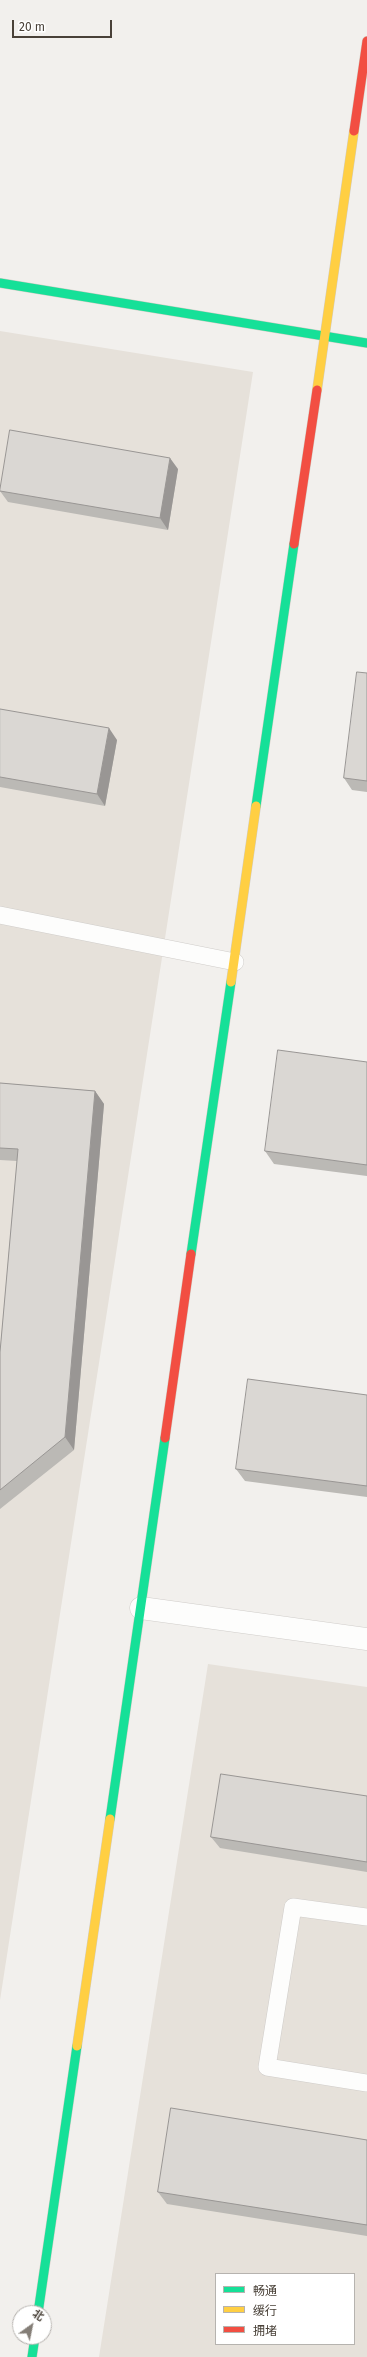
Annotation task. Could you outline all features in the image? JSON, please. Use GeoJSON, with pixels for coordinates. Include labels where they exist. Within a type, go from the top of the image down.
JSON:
{"type":"FeatureCollection","features":[{"type":"Feature","properties":{"kind":"street"},"geometry":{"type":"LineString","coordinates":[[39,2305],[235,962],[367,41]]}},
{"type":"Feature","properties":{"kind":"street"},"geometry":{"type":"LineString","coordinates":[[0,283],[367,343]]}},
{"type":"Feature","properties":{"kind":"street"},"geometry":{"type":"LineString","coordinates":[[141,1608],[367,1639]]}},
{"type":"Feature","properties":{"kind":"street"},"geometry":{"type":"LineString","coordinates":[[32,2357],[34,2345]]}},
{"type":"Feature","properties":{"kind":"lane"},"geometry":{"type":"LineString","coordinates":[[0,915],[235,962]]}},
{"type":"Feature","properties":{"kind":"lane"},"geometry":{"type":"LineString","coordinates":[[367,1917],[293,1906],[267,2067],[367,2083]]}},
{"type":"Feature","properties":{"kind":"shaded area"},"geometry":{"type":"Polygon","coordinates":[[[0,331],[253,372],[0,2000],[0,331]]]}},
{"type":"Feature","properties":{"kind":"shaded area"},"geometry":{"type":"Polygon","coordinates":[[[208,1664],[367,1687],[367,2357],[99,2357],[208,1664]]]}},
{"type":"Feature","properties":{"kind":"building"},"geometry":{"type":"Polygon","coordinates":[[[10,430],[170,458],[160,518],[0,491],[10,430]]]}},
{"type":"Feature","properties":{"kind":"building"},"geometry":{"type":"Polygon","coordinates":[[[357,672],[367,673],[367,781],[344,778],[357,672]]]}},
{"type":"Feature","properties":{"kind":"building"},"geometry":{"type":"Polygon","coordinates":[[[0,709],[109,728],[97,794],[0,777],[0,709]]]}},
{"type":"Feature","properties":{"kind":"building"},"geometry":{"type":"Polygon","coordinates":[[[278,1050],[367,1062],[367,1165],[265,1151],[278,1050]]]}},
{"type":"Feature","properties":{"kind":"building"},"geometry":{"type":"Polygon","coordinates":[[[0,1083],[95,1091],[65,1437],[0,1490],[0,1352],[18,1149],[0,1148],[0,1083]]]}},
{"type":"Feature","properties":{"kind":"building"},"geometry":{"type":"Polygon","coordinates":[[[248,1379],[367,1395],[367,1486],[236,1469],[248,1379]]]}},
{"type":"Feature","properties":{"kind":"building"},"geometry":{"type":"Polygon","coordinates":[[[221,1774],[367,1796],[367,1862],[211,1837],[221,1774]]]}},
{"type":"Feature","properties":{"kind":"building"},"geometry":{"type":"Polygon","coordinates":[[[171,2108],[367,2140],[367,2225],[158,2192],[171,2108]]]}},
{"type":"Feature","properties":{"kind":"traffic: fast"},"geometry":{"type":"LineString","coordinates":[[0,283],[367,343]]}},
{"type":"Feature","properties":{"kind":"traffic: fast"},"geometry":{"type":"LineString","coordinates":[[256,806],[294,544]]}},
{"type":"Feature","properties":{"kind":"traffic: fast"},"geometry":{"type":"LineString","coordinates":[[191,1254],[231,982]]}},
{"type":"Feature","properties":{"kind":"traffic: fast"},"geometry":{"type":"LineString","coordinates":[[110,1819],[165,1438]]}},
{"type":"Feature","properties":{"kind":"traffic: fast"},"geometry":{"type":"LineString","coordinates":[[39,2305],[77,2046]]}},
{"type":"Feature","properties":{"kind":"traffic: fast"},"geometry":{"type":"LineString","coordinates":[[32,2357],[34,2345]]}},
{"type":"Feature","properties":{"kind":"traffic: slow"},"geometry":{"type":"LineString","coordinates":[[317,390],[354,131]]}},
{"type":"Feature","properties":{"kind":"traffic: slow"},"geometry":{"type":"LineString","coordinates":[[231,982],[256,806]]}},
{"type":"Feature","properties":{"kind":"traffic: slow"},"geometry":{"type":"LineString","coordinates":[[77,2046],[110,1819]]}},
{"type":"Feature","properties":{"kind":"traffic: jam"},"geometry":{"type":"LineString","coordinates":[[354,131],[367,41]]}},
{"type":"Feature","properties":{"kind":"traffic: jam"},"geometry":{"type":"LineString","coordinates":[[294,544],[317,390]]}},
{"type":"Feature","properties":{"kind":"traffic: jam"},"geometry":{"type":"LineString","coordinates":[[165,1438],[191,1254]]}}]}
